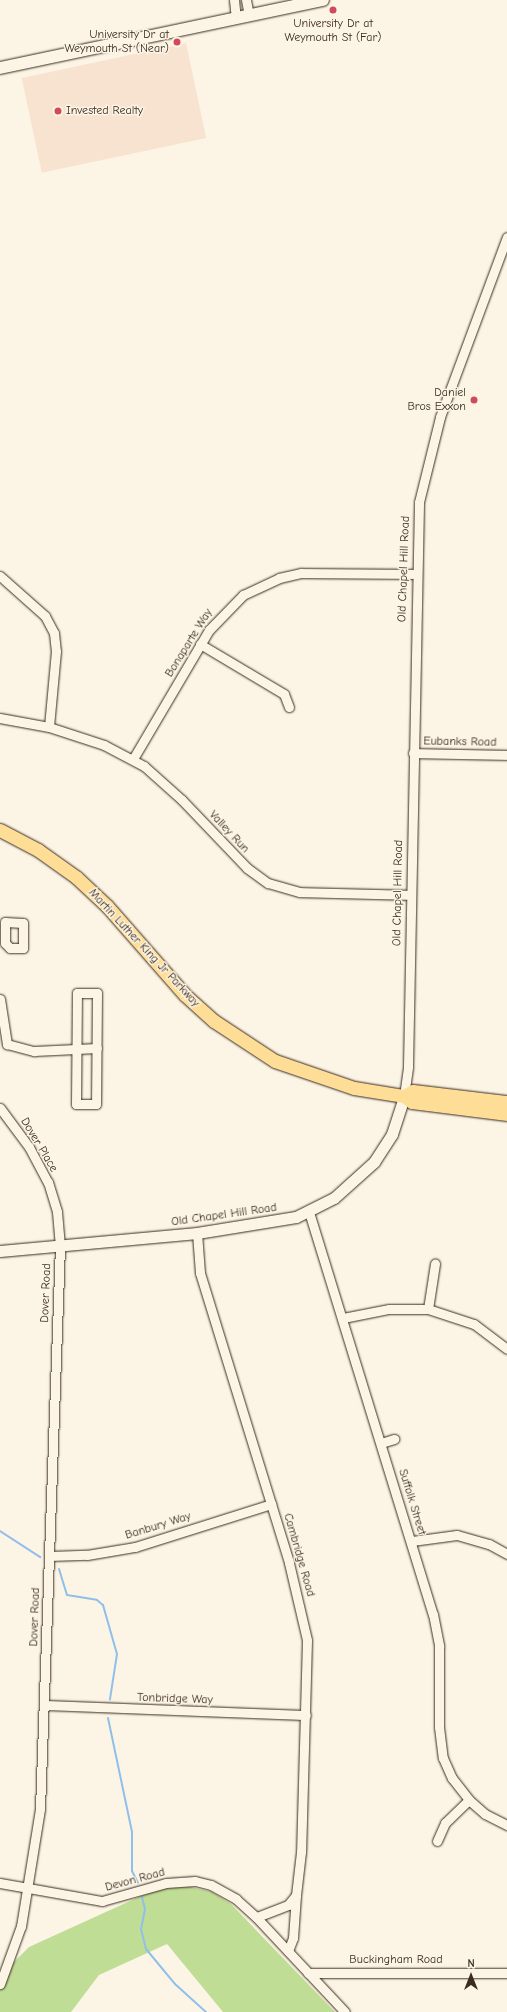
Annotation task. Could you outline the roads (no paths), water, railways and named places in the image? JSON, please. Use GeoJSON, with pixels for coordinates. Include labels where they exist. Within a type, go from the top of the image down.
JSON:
{"type":"FeatureCollection","features":[{"type":"Feature","properties":{"kind":"main road"},"geometry":{"type":"LineString","coordinates":[[0,68],[323,0]]}},
{"type":"Feature","properties":{"kind":"main road","name":"Martin Luther King Jr Parkway"},"geometry":{"type":"LineString","coordinates":[[0,830],[38,850],[76,877],[107,906],[185,995],[239,1039],[299,1071],[354,1088],[404,1096],[412,1102],[507,1114]]}},
{"type":"Feature","properties":{"kind":"main road","name":"Martin Luther King Jr Parkway"},"geometry":{"type":"LineString","coordinates":[[404,1096],[413,1091],[507,1102]]}},
{"type":"Feature","properties":{"kind":"street"},"geometry":{"type":"LineString","coordinates":[[234,0],[236,18]]}},
{"type":"Feature","properties":{"kind":"street"},"geometry":{"type":"LineString","coordinates":[[246,0],[249,15]]}},
{"type":"Feature","properties":{"kind":"street","name":"Old Chapel Hill Road"},"geometry":{"type":"LineString","coordinates":[[0,1251],[251,1227],[309,1212],[346,1190],[374,1162],[392,1134],[404,1096],[408,1066],[416,574],[419,502],[432,442],[507,237]]}},
{"type":"Feature","properties":{"kind":"street","name":"Bonaparte Way"},"geometry":{"type":"LineString","coordinates":[[133,759],[200,644],[225,610],[249,592],[279,578],[320,572],[416,574]]}},
{"type":"Feature","properties":{"kind":"street"},"geometry":{"type":"LineString","coordinates":[[0,576],[37,606],[54,633],[56,651],[49,727]]}},
{"type":"Feature","properties":{"kind":"street"},"geometry":{"type":"LineString","coordinates":[[200,644],[284,694],[289,707]]}},
{"type":"Feature","properties":{"kind":"street","name":"Valley Run"},"geometry":{"type":"LineString","coordinates":[[0,718],[49,727],[104,745],[133,759],[158,776],[247,868],[268,883],[300,892],[410,895]]}},
{"type":"Feature","properties":{"kind":"street","name":"Eubanks Road"},"geometry":{"type":"LineString","coordinates":[[413,753],[507,755]]}},
{"type":"Feature","properties":{"kind":"street"},"geometry":{"type":"LineString","coordinates":[[77,993],[97,993],[96,1048],[96,1104],[76,1104],[77,993]]}},
{"type":"Feature","properties":{"kind":"street"},"geometry":{"type":"LineString","coordinates":[[0,999],[4,1045],[34,1051],[96,1048]]}},
{"type":"Feature","properties":{"kind":"street","name":"Dover Place"},"geometry":{"type":"LineString","coordinates":[[0,1108],[29,1147],[48,1182],[57,1212],[60,1245]]}},
{"type":"Feature","properties":{"kind":"street","name":"Suffolk Street"},"geometry":{"type":"LineString","coordinates":[[309,1212],[432,1606],[439,1646],[440,1746],[449,1773],[469,1800],[485,1814],[507,1825]]}},
{"type":"Feature","properties":{"kind":"street","name":"Cambridge Road"},"geometry":{"type":"LineString","coordinates":[[197,1233],[200,1273],[271,1504],[307,1640],[302,1852],[296,1895],[293,1938],[288,1952]]}},
{"type":"Feature","properties":{"kind":"street","name":"Dover Road"},"geometry":{"type":"LineString","coordinates":[[0,1984],[15,1946],[29,1889],[40,1809],[60,1245]]}},
{"type":"Feature","properties":{"kind":"street"},"geometry":{"type":"LineString","coordinates":[[428,1309],[435,1264]]}},
{"type":"Feature","properties":{"kind":"street"},"geometry":{"type":"LineString","coordinates":[[343,1318],[390,1309],[428,1309],[474,1324],[507,1349]]}},
{"type":"Feature","properties":{"kind":"street"},"geometry":{"type":"LineString","coordinates":[[381,1443],[394,1439]]}},
{"type":"Feature","properties":{"kind":"street","name":"Banbury Way"},"geometry":{"type":"LineString","coordinates":[[49,1556],[123,1550],[271,1504]]}},
{"type":"Feature","properties":{"kind":"street"},"geometry":{"type":"LineString","coordinates":[[412,1541],[457,1535],[478,1539],[507,1554]]}},
{"type":"Feature","properties":{"kind":"street","name":"Tonbridge Way"},"geometry":{"type":"LineString","coordinates":[[44,1705],[306,1715]]}},
{"type":"Feature","properties":{"kind":"street"},"geometry":{"type":"LineString","coordinates":[[437,1841],[445,1823],[469,1800]]}},
{"type":"Feature","properties":{"kind":"street","name":"Devon Road"},"geometry":{"type":"LineString","coordinates":[[0,1883],[102,1901],[166,1883],[195,1882],[227,1893],[256,1917],[345,2012]]}},
{"type":"Feature","properties":{"kind":"street"},"geometry":{"type":"LineString","coordinates":[[256,1917],[288,1905],[296,1895]]}},
{"type":"Feature","properties":{"kind":"street","name":"Buckingham Road"},"geometry":{"type":"LineString","coordinates":[[308,1973],[507,1973]]}},
{"type":"Feature","properties":{"kind":"waterway"},"geometry":{"type":"LineString","coordinates":[[0,1531],[40,1557]]}},
{"type":"Feature","properties":{"kind":"waterway"},"geometry":{"type":"LineString","coordinates":[[59,1569],[67,1595],[97,1600],[103,1605],[117,1654],[110,1699]]}},
{"type":"Feature","properties":{"kind":"waterway"},"geometry":{"type":"LineString","coordinates":[[108,1718],[132,1832],[132,1871],[138,1883]]}},
{"type":"Feature","properties":{"kind":"waterway"},"geometry":{"type":"LineString","coordinates":[[142,1897],[145,1909],[141,1929],[146,1949],[175,1984],[206,2012]]}},
{"type":"Feature","properties":{"kind":"place","name":"University Dr at Weymouth St (Far)"},"geometry":{"type":"Point","coordinates":[333,10]}},
{"type":"Feature","properties":{"kind":"place","name":"University Dr at Weymouth St (Near)"},"geometry":{"type":"Point","coordinates":[177,42]}},
{"type":"Feature","properties":{"kind":"place","name":"Invested Realty"},"geometry":{"type":"Point","coordinates":[58,111]}},
{"type":"Feature","properties":{"kind":"place","name":"Daniel Bros Exxon"},"geometry":{"type":"Point","coordinates":[474,400]}}]}
